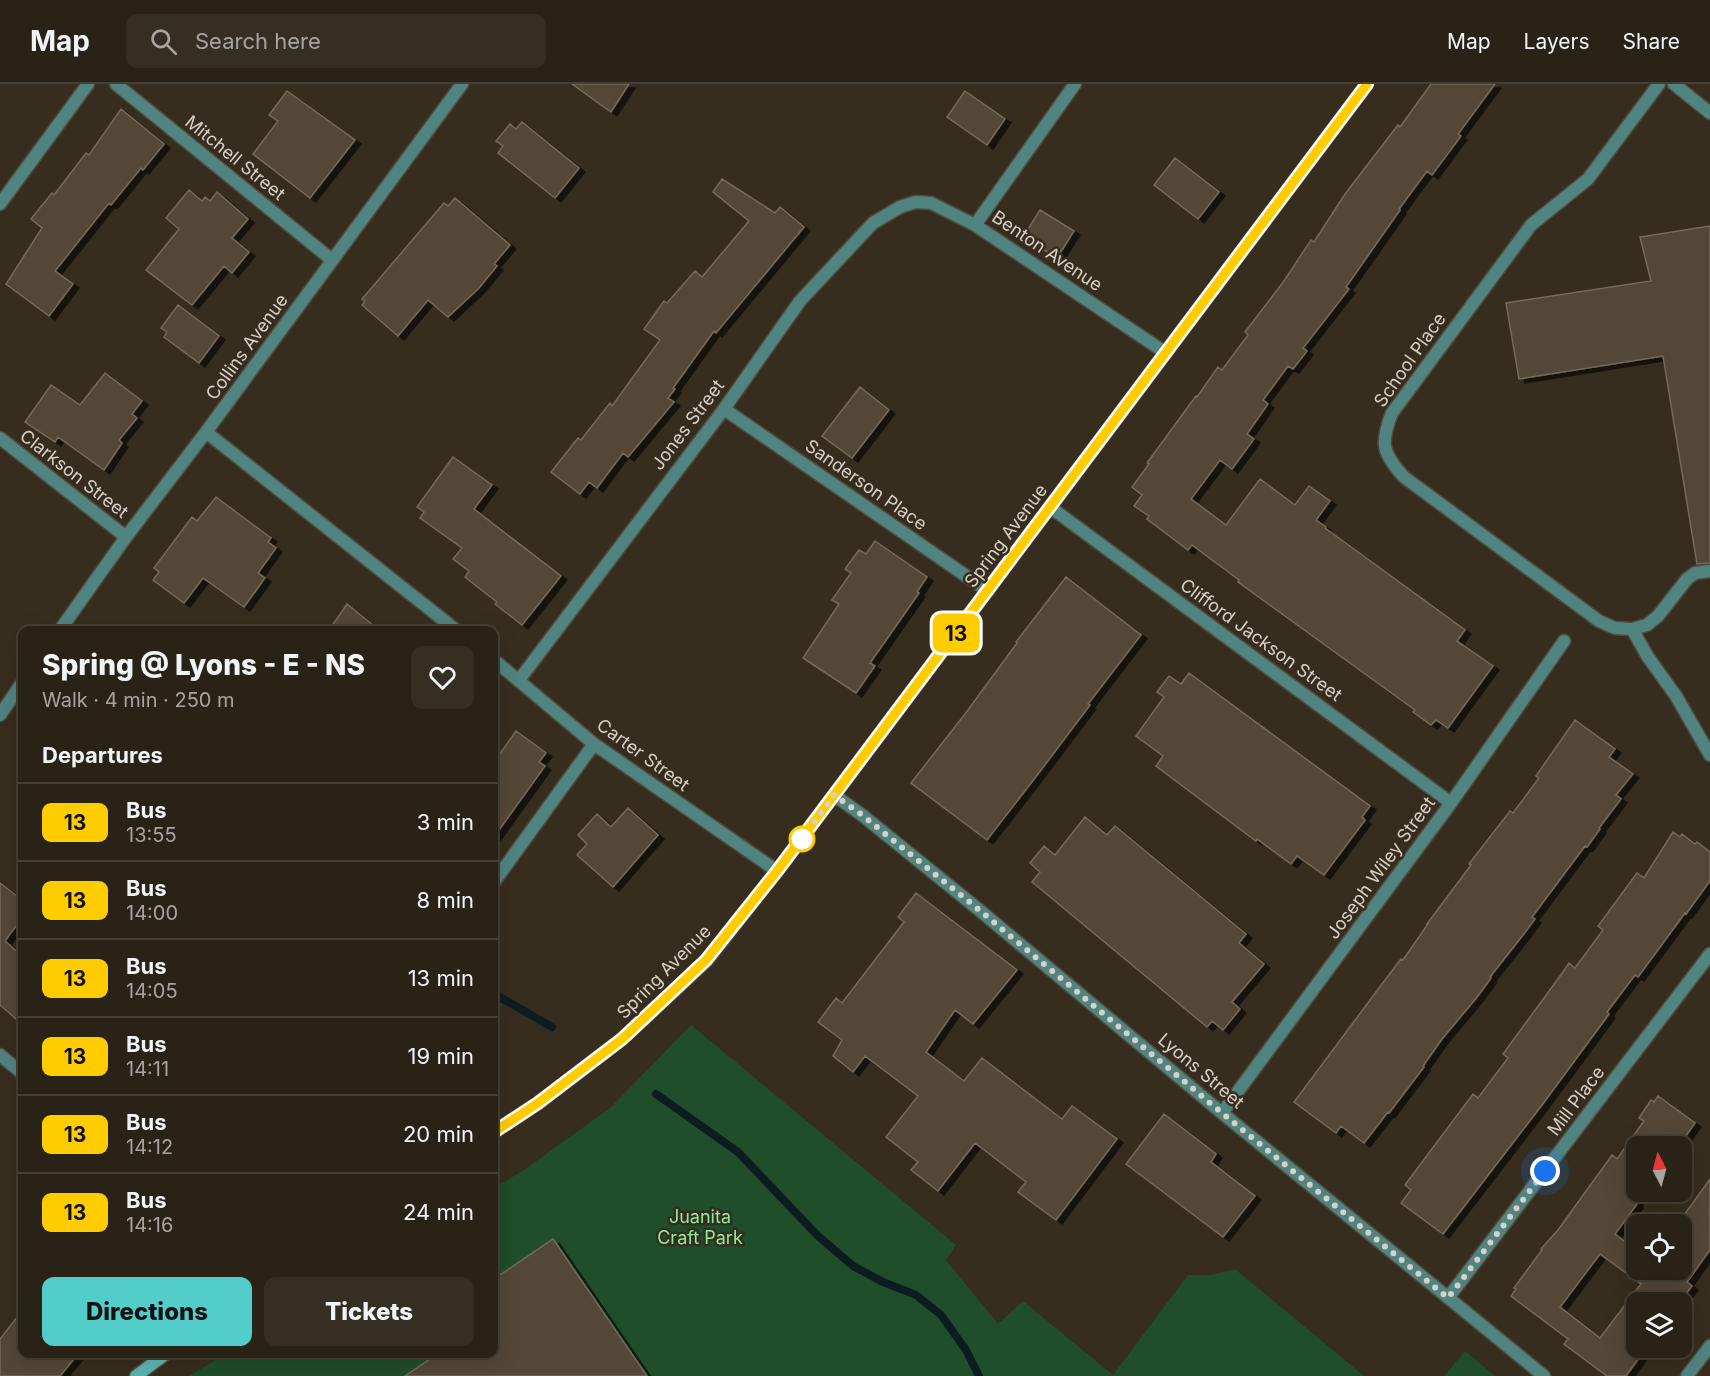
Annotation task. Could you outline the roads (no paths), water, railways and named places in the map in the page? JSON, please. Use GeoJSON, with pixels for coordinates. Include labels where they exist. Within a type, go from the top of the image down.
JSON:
{"type":"FeatureCollection","features":[{"type":"Feature","properties":{"kind":"street"},"geometry":{"type":"LineString","coordinates":[[0,204],[88,84]]}},
{"type":"Feature","properties":{"kind":"street","name":"Mitchell Street"},"geometry":{"type":"LineString","coordinates":[[116,84],[332,260]]}},
{"type":"Feature","properties":{"kind":"street","name":"Collins Avenue"},"geometry":{"type":"LineString","coordinates":[[63,626],[126,537],[462,84]]}},
{"type":"Feature","properties":{"kind":"street"},"geometry":{"type":"LineString","coordinates":[[975,225],[1075,84]]}},
{"type":"Feature","properties":{"kind":"street","name":"Spring Avenue"},"geometry":{"type":"LineString","coordinates":[[498,1129],[538,1103],[622,1039],[706,960],[777,871],[1367,84]]}},
{"type":"Feature","properties":{"kind":"street","name":"School Place"},"geometry":{"type":"LineString","coordinates":[[1632,629],[1615,628],[1599,621],[1404,477],[1389,461],[1384,439],[1386,426],[1392,413],[1531,225],[1588,179],[1659,84]]}},
{"type":"Feature","properties":{"kind":"street"},"geometry":{"type":"LineString","coordinates":[[1674,84],[1710,113]]}},
{"type":"Feature","properties":{"kind":"street","name":"Benton Avenue"},"geometry":{"type":"LineString","coordinates":[[900,207],[916,202],[931,203],[975,225],[1166,353]]}},
{"type":"Feature","properties":{"kind":"street","name":"Jones Street"},"geometry":{"type":"LineString","coordinates":[[519,680],[724,408],[801,301],[873,223],[900,207]]}},
{"type":"Feature","properties":{"kind":"street","name":"Sanderson Place"},"geometry":{"type":"LineString","coordinates":[[724,408],[988,591]]}},
{"type":"Feature","properties":{"kind":"street"},"geometry":{"type":"LineString","coordinates":[[206,432],[451,626]]}},
{"type":"Feature","properties":{"kind":"street","name":"Clarkson Street"},"geometry":{"type":"LineString","coordinates":[[0,438],[126,537]]}},
{"type":"Feature","properties":{"kind":"street","name":"Clifford Jackson Street"},"geometry":{"type":"LineString","coordinates":[[1050,507],[1451,802]]}},
{"type":"Feature","properties":{"kind":"street"},"geometry":{"type":"LineString","coordinates":[[1710,571],[1695,573],[1687,579],[1658,616],[1647,625],[1632,629],[1648,657],[1676,696],[1710,755]]}},
{"type":"Feature","properties":{"kind":"street","name":"Joseph Wiley Street"},"geometry":{"type":"LineString","coordinates":[[1222,1113],[1451,802],[1564,641]]}},
{"type":"Feature","properties":{"kind":"street","name":"Carter Street"},"geometry":{"type":"LineString","coordinates":[[498,663],[594,744],[777,871]]}},
{"type":"Feature","properties":{"kind":"street"},"geometry":{"type":"LineString","coordinates":[[0,715],[18,689]]}},
{"type":"Feature","properties":{"kind":"street"},"geometry":{"type":"LineString","coordinates":[[498,876],[594,744]]}},
{"type":"Feature","properties":{"kind":"street","name":"Lyons Street"},"geometry":{"type":"LineString","coordinates":[[834,795],[978,909],[1222,1113],[1544,1376]]}},
{"type":"Feature","properties":{"kind":"street","name":"Mill Place"},"geometry":{"type":"LineString","coordinates":[[1448,1298],[1710,954]]}},
{"type":"Feature","properties":{"kind":"street"},"geometry":{"type":"LineString","coordinates":[[0,1055],[18,1070]]}},
{"type":"Feature","properties":{"kind":"street"},"geometry":{"type":"LineString","coordinates":[[1688,1376],[1710,1346]]}},
{"type":"Feature","properties":{"kind":"street"},"geometry":{"type":"LineString","coordinates":[[136,1376],[160,1358]]}},
{"type":"Feature","properties":{"kind":"waterway"},"geometry":{"type":"LineString","coordinates":[[498,997],[552,1027]]}},
{"type":"Feature","properties":{"kind":"waterway"},"geometry":{"type":"LineString","coordinates":[[656,1094],[738,1152],[817,1235],[853,1266],[883,1282],[916,1295],[941,1315],[966,1350],[979,1376]]}},
{"type":"Feature","properties":{"kind":"park label","name":"Juanita Craft Park"},"geometry":{"type":"Point","coordinates":[700,1227]}}]}
